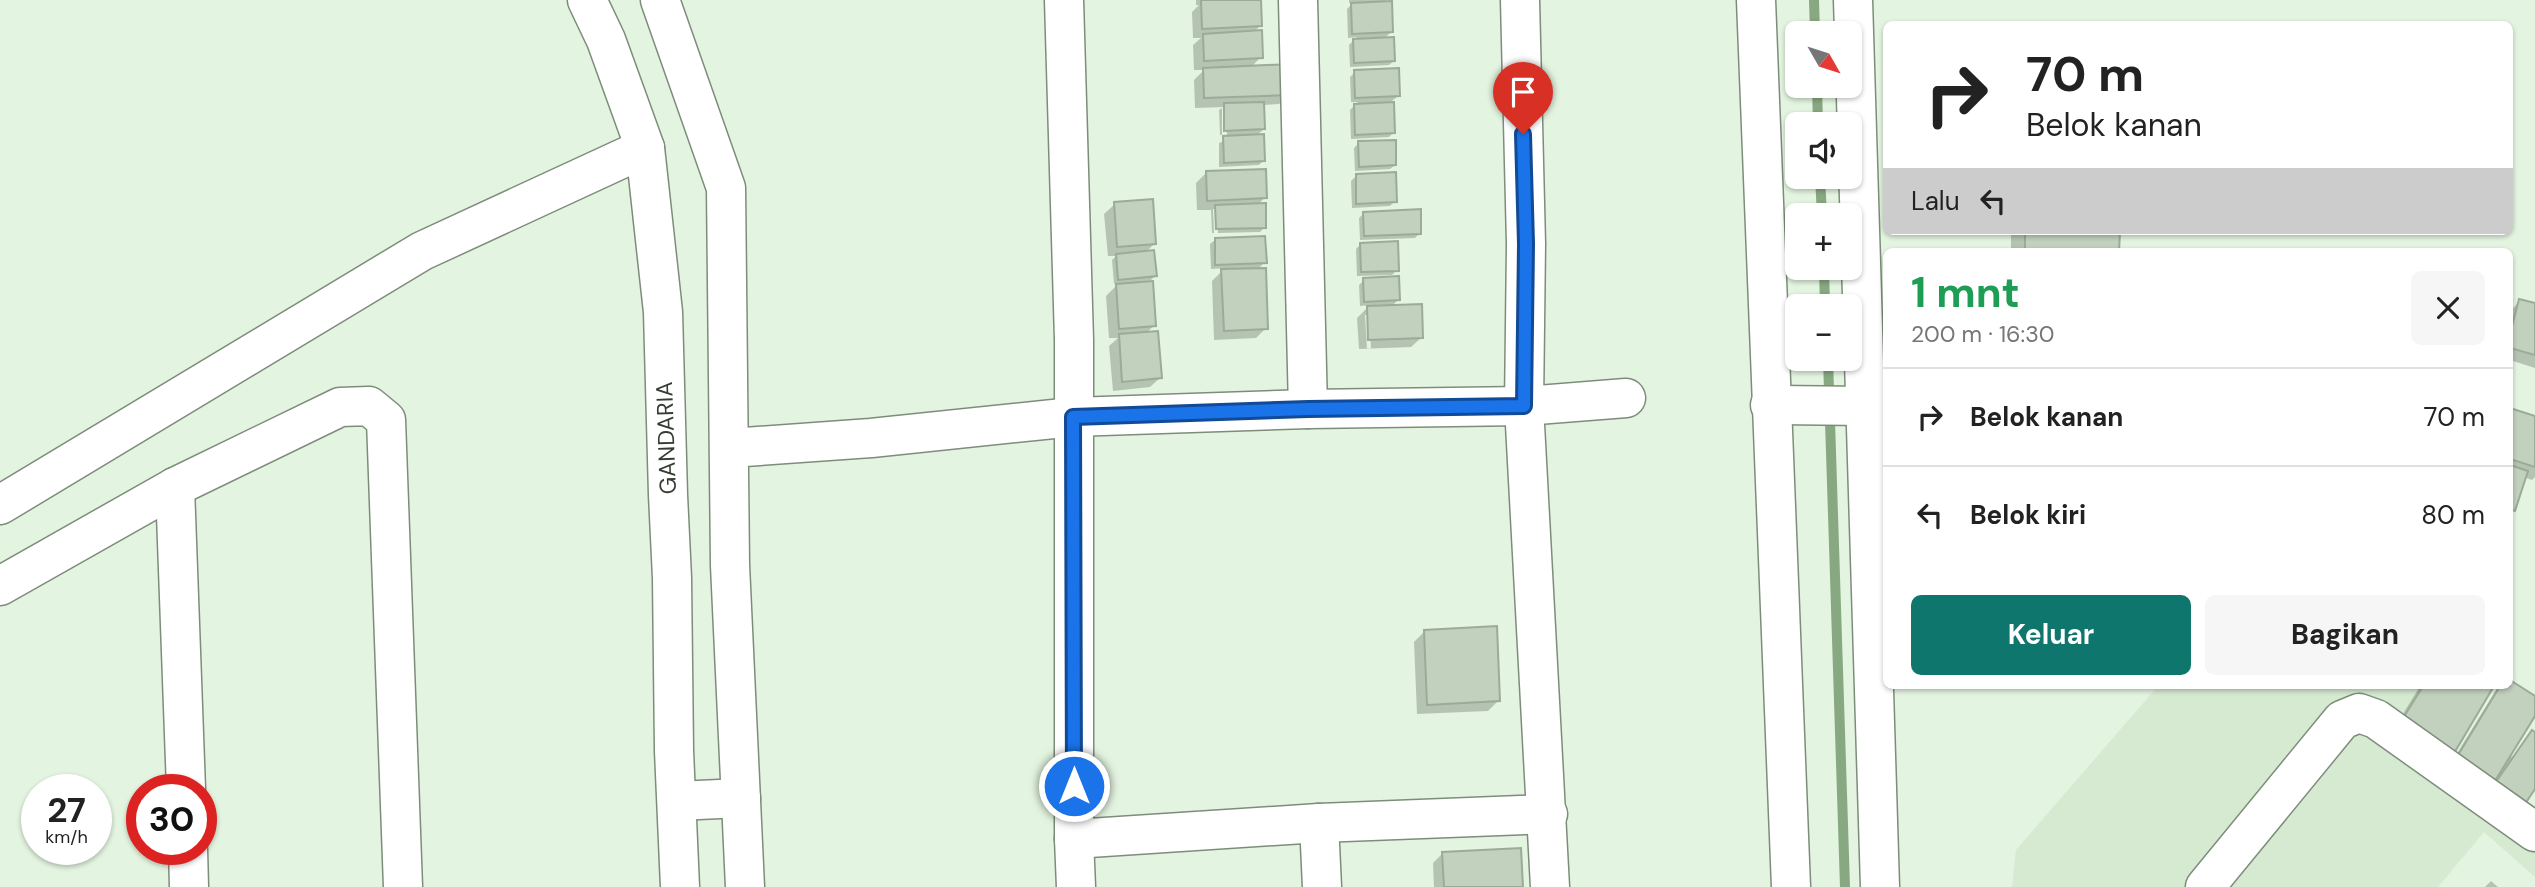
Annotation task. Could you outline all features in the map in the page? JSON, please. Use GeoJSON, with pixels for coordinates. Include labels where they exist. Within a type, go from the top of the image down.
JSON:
{"type":"FeatureCollection","features":[{"type":"Feature","properties":{"kind":"street","name":"GANDARIA"},"geometry":{"type":"LineString","coordinates":[[587,0],[606,40],[645,148],[663,312],[680,887]]}},
{"type":"Feature","properties":{"kind":"street"},"geometry":{"type":"LineString","coordinates":[[660,0],[726,188],[730,565],[745,887]]}},
{"type":"Feature","properties":{"kind":"street"},"geometry":{"type":"LineString","coordinates":[[1045,0],[1066,40]]}},
{"type":"Feature","properties":{"kind":"street"},"geometry":{"type":"LineString","coordinates":[[1064,0],[1074,340],[1076,887]]}},
{"type":"Feature","properties":{"kind":"street"},"geometry":{"type":"LineString","coordinates":[[1298,0],[1308,409]]}},
{"type":"Feature","properties":{"kind":"street"},"geometry":{"type":"LineString","coordinates":[[1520,0],[1526,244],[1524,406],[1550,887]]}},
{"type":"Feature","properties":{"kind":"street"},"geometry":{"type":"LineString","coordinates":[[1756,0],[1786,406],[1779,567],[1791,887]]}},
{"type":"Feature","properties":{"kind":"street"},"geometry":{"type":"LineString","coordinates":[[1853,0],[1856,406],[1879,600],[1880,887]]}},
{"type":"Feature","properties":{"kind":"street"},"geometry":{"type":"LineString","coordinates":[[0,505],[422,251],[645,148]]}},
{"type":"Feature","properties":{"kind":"street"},"geometry":{"type":"LineString","coordinates":[[730,448],[871,438],[1073,417],[1308,409],[1524,406],[1626,398]]}},
{"type":"Feature","properties":{"kind":"street"},"geometry":{"type":"LineString","coordinates":[[0,586],[176,487],[340,407],[369,406],[386,420],[403,887]]}},
{"type":"Feature","properties":{"kind":"street"},"geometry":{"type":"LineString","coordinates":[[1786,406],[1856,406]]}},
{"type":"Feature","properties":{"kind":"street"},"geometry":{"type":"LineString","coordinates":[[176,487],[186,774]]}},
{"type":"Feature","properties":{"kind":"street"},"geometry":{"type":"LineString","coordinates":[[2205,887],[2342,720],[2359,713],[2376,719],[2535,832]]}},
{"type":"Feature","properties":{"kind":"street"},"geometry":{"type":"LineString","coordinates":[[677,801],[741,798]]}},
{"type":"Feature","properties":{"kind":"street"},"geometry":{"type":"LineString","coordinates":[[1074,839],[1319,823],[1548,814]]}},
{"type":"Feature","properties":{"kind":"street"},"geometry":{"type":"LineString","coordinates":[[1319,823],[1322,887]]}},
{"type":"Feature","properties":{"kind":"street"},"geometry":{"type":"LineString","coordinates":[[188,865],[189,887]]}},
{"type":"Feature","properties":{"kind":"shaded area"},"geometry":{"type":"Polygon","coordinates":[[[2155,689],[2423,689],[2400,720],[2535,816],[2535,877],[2484,832],[2438,887],[2012,887],[2016,850],[2155,689]]]}},
{"type":"Feature","properties":{"kind":"building"},"geometry":{"type":"Polygon","coordinates":[[[1201,0],[1261,0],[1262,26],[1202,29],[1201,0]]]}},
{"type":"Feature","properties":{"kind":"building"},"geometry":{"type":"Polygon","coordinates":[[[1392,1],[1393,32],[1352,34],[1351,3],[1392,1]]]}},
{"type":"Feature","properties":{"kind":"building"},"geometry":{"type":"Polygon","coordinates":[[[1262,30],[1263,58],[1204,61],[1203,34],[1262,30]]]}},
{"type":"Feature","properties":{"kind":"building"},"geometry":{"type":"Polygon","coordinates":[[[1394,37],[1395,61],[1354,63],[1353,39],[1394,37]]]}},
{"type":"Feature","properties":{"kind":"building"},"geometry":{"type":"Polygon","coordinates":[[[1290,64],[1291,95],[1204,98],[1203,68],[1290,64]]]}},
{"type":"Feature","properties":{"kind":"building"},"geometry":{"type":"Polygon","coordinates":[[[1399,68],[1400,96],[1355,98],[1354,70],[1399,68]]]}},
{"type":"Feature","properties":{"kind":"building"},"geometry":{"type":"Polygon","coordinates":[[[1264,102],[1265,129],[1224,131],[1224,103],[1264,102]]]}},
{"type":"Feature","properties":{"kind":"building"},"geometry":{"type":"Polygon","coordinates":[[[1394,102],[1395,133],[1355,135],[1354,104],[1394,102]]]}},
{"type":"Feature","properties":{"kind":"building"},"geometry":{"type":"Polygon","coordinates":[[[1264,134],[1265,161],[1224,163],[1223,136],[1264,134]]]}},
{"type":"Feature","properties":{"kind":"building"},"geometry":{"type":"Polygon","coordinates":[[[1396,140],[1396,165],[1359,167],[1358,141],[1396,140]]]}},
{"type":"Feature","properties":{"kind":"building"},"geometry":{"type":"Polygon","coordinates":[[[1266,169],[1267,198],[1207,201],[1206,171],[1266,169]]]}},
{"type":"Feature","properties":{"kind":"building"},"geometry":{"type":"Polygon","coordinates":[[[1396,172],[1397,202],[1356,204],[1356,174],[1396,172]]]}},
{"type":"Feature","properties":{"kind":"building"},"geometry":{"type":"Polygon","coordinates":[[[1153,199],[1156,244],[1117,247],[1114,202],[1153,199]]]}},
{"type":"Feature","properties":{"kind":"building"},"geometry":{"type":"Polygon","coordinates":[[[1266,203],[1266,228],[1216,229],[1215,205],[1266,203]]]}},
{"type":"Feature","properties":{"kind":"building"},"geometry":{"type":"Polygon","coordinates":[[[1421,209],[1421,234],[1364,236],[1363,212],[1421,209]]]}},
{"type":"Feature","properties":{"kind":"building"},"geometry":{"type":"Polygon","coordinates":[[[2025,235],[2120,235],[2119,248],[2025,248],[2025,235]]]}},
{"type":"Feature","properties":{"kind":"building"},"geometry":{"type":"Polygon","coordinates":[[[1265,236],[1267,263],[1215,265],[1215,238],[1265,236]]]}},
{"type":"Feature","properties":{"kind":"building"},"geometry":{"type":"Polygon","coordinates":[[[1398,241],[1399,271],[1361,272],[1360,243],[1398,241]]]}},
{"type":"Feature","properties":{"kind":"building"},"geometry":{"type":"Polygon","coordinates":[[[1154,250],[1157,276],[1118,280],[1116,254],[1154,250]]]}},
{"type":"Feature","properties":{"kind":"building"},"geometry":{"type":"Polygon","coordinates":[[[1266,268],[1268,329],[1224,331],[1221,269],[1266,268]]]}},
{"type":"Feature","properties":{"kind":"building"},"geometry":{"type":"Polygon","coordinates":[[[1399,276],[1400,300],[1364,302],[1363,278],[1399,276]]]}},
{"type":"Feature","properties":{"kind":"building"},"geometry":{"type":"Polygon","coordinates":[[[1153,281],[1156,326],[1119,329],[1116,284],[1153,281]]]}},
{"type":"Feature","properties":{"kind":"building"},"geometry":{"type":"Polygon","coordinates":[[[2519,299],[2535,303],[2535,355],[2513,349],[2513,322],[2519,299]]]}},
{"type":"Feature","properties":{"kind":"building"},"geometry":{"type":"Polygon","coordinates":[[[1422,304],[1423,338],[1368,340],[1367,306],[1422,304]]]}},
{"type":"Feature","properties":{"kind":"building"},"geometry":{"type":"Polygon","coordinates":[[[1158,331],[1162,378],[1122,382],[1119,334],[1158,331]]]}},
{"type":"Feature","properties":{"kind":"building"},"geometry":{"type":"Polygon","coordinates":[[[2513,409],[2535,416],[2535,467],[2513,460],[2513,409]]]}},
{"type":"Feature","properties":{"kind":"building"},"geometry":{"type":"Polygon","coordinates":[[[2513,466],[2528,471],[2515,511],[2513,510],[2513,466]]]}},
{"type":"Feature","properties":{"kind":"building"},"geometry":{"type":"Polygon","coordinates":[[[1497,626],[1500,701],[1427,705],[1424,630],[1497,626]]]}},
{"type":"Feature","properties":{"kind":"building"},"geometry":{"type":"Polygon","coordinates":[[[2513,682],[2535,696],[2535,716],[2490,789],[2452,765],[2498,689],[2513,689],[2513,682]]]}},
{"type":"Feature","properties":{"kind":"building"},"geometry":{"type":"Polygon","coordinates":[[[2421,689],[2492,689],[2450,760],[2397,728],[2421,689]]]}},
{"type":"Feature","properties":{"kind":"building"},"geometry":{"type":"Polygon","coordinates":[[[2532,730],[2535,732],[2535,789],[2521,810],[2491,789],[2532,730]]]}},
{"type":"Feature","properties":{"kind":"building"},"geometry":{"type":"Polygon","coordinates":[[[1521,848],[1523,887],[1444,887],[1442,852],[1521,848]]]}},
{"type":"Feature","properties":{"kind":"waterway"},"geometry":{"type":"LineString","coordinates":[[1814,0],[1815,21]]}},
{"type":"Feature","properties":{"kind":"waterway"},"geometry":{"type":"LineString","coordinates":[[1817,98],[1818,112]]}},
{"type":"Feature","properties":{"kind":"waterway"},"geometry":{"type":"LineString","coordinates":[[1821,189],[1821,203]]}},
{"type":"Feature","properties":{"kind":"waterway"},"geometry":{"type":"LineString","coordinates":[[1824,280],[1825,294]]}},
{"type":"Feature","properties":{"kind":"waterway"},"geometry":{"type":"LineString","coordinates":[[1828,371],[1845,887]]}},
{"type":"Feature","properties":{"kind":"route"},"geometry":{"type":"LineString","coordinates":[[1074,786],[1073,417],[1308,409],[1524,406],[1526,244],[1523,134]]}}]}
